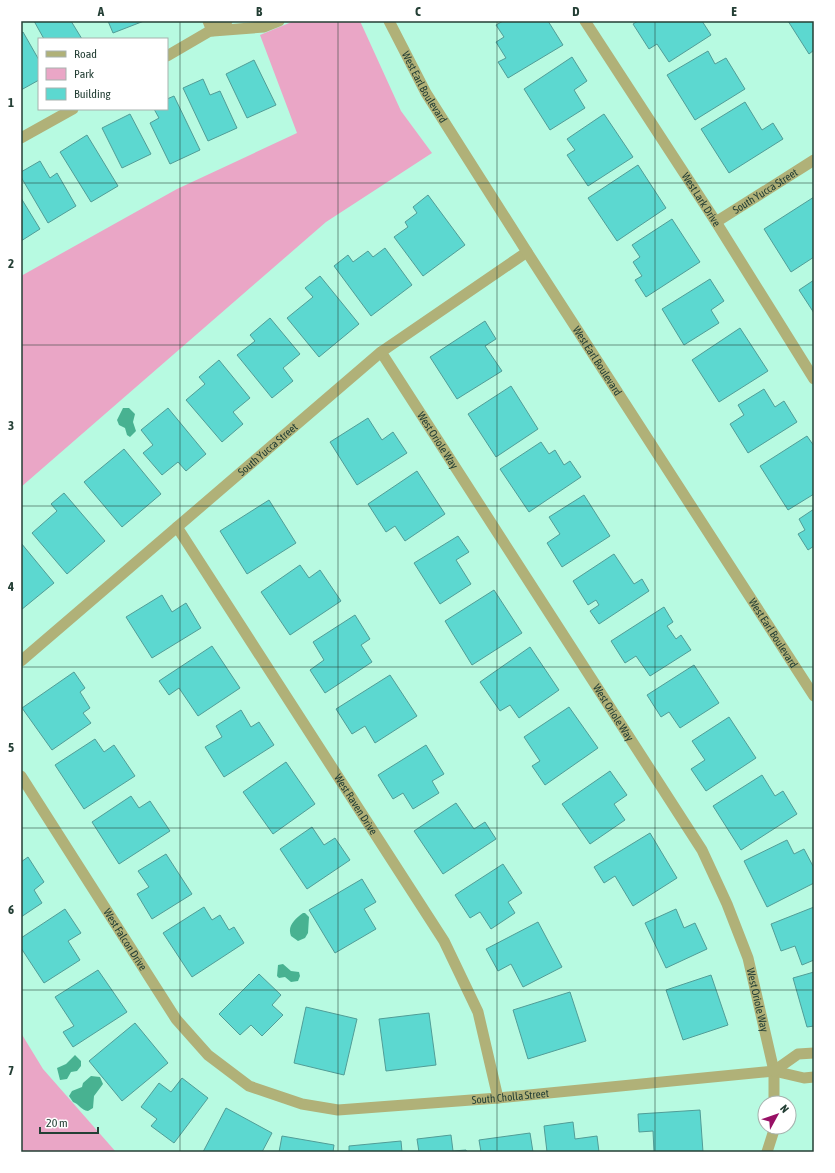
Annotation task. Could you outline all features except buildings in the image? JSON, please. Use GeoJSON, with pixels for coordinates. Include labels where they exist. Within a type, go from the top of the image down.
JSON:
{"type":"FeatureCollection","features":[{"type":"Feature","properties":{"kind":"street"},"geometry":{"type":"LineString","coordinates":[[168,55],[210,26],[227,21]]}},
{"type":"Feature","properties":{"kind":"street"},"geometry":{"type":"LineString","coordinates":[[210,26],[264,27],[279,21]]}},
{"type":"Feature","properties":{"kind":"street","name":"West Earl Boulevard"},"geometry":{"type":"LineString","coordinates":[[389,21],[426,93],[814,696]]}},
{"type":"Feature","properties":{"kind":"street","name":"West Lark Drive"},"geometry":{"type":"LineString","coordinates":[[585,21],[716,222],[814,379]]}},
{"type":"Feature","properties":{"kind":"street"},"geometry":{"type":"LineString","coordinates":[[21,138],[71,110]]}},
{"type":"Feature","properties":{"kind":"street","name":"South Yucca Street"},"geometry":{"type":"LineString","coordinates":[[716,222],[814,160]]}},
{"type":"Feature","properties":{"kind":"street","name":"South Yucca Street"},"geometry":{"type":"LineString","coordinates":[[21,661],[382,352],[527,252]]}},
{"type":"Feature","properties":{"kind":"street","name":"West Oriole Way"},"geometry":{"type":"LineString","coordinates":[[382,352],[702,850],[727,904],[748,958],[774,1071],[774,1095]]}},
{"type":"Feature","properties":{"kind":"street","name":"West Raven Drive"},"geometry":{"type":"LineString","coordinates":[[177,527],[444,941],[478,1012],[498,1098]]}},
{"type":"Feature","properties":{"kind":"street","name":"West Falcon Drive"},"geometry":{"type":"LineString","coordinates":[[21,776],[176,1019],[208,1055],[250,1086]]}},
{"type":"Feature","properties":{"kind":"street","name":"South Cholla Street"},"geometry":{"type":"LineString","coordinates":[[774,1071],[798,1054],[814,1053]]}},
{"type":"Feature","properties":{"kind":"street","name":"South Cholla Street"},"geometry":{"type":"LineString","coordinates":[[250,1086],[302,1104],[338,1110],[498,1098],[774,1071],[804,1078],[814,1077]]}},
{"type":"Feature","properties":{"kind":"street"},"geometry":{"type":"LineString","coordinates":[[767,1152],[772,1135]]}},
{"type":"Feature","properties":{"kind":"green space"},"geometry":{"type":"Polygon","coordinates":[[[294,21],[360,21],[401,111],[432,153],[326,222],[21,487],[21,276],[177,189],[297,133],[260,35],[294,21]]]}},
{"type":"Feature","properties":{"kind":"green space"},"geometry":{"type":"Polygon","coordinates":[[[21,1033],[43,1069],[116,1152],[21,1152],[21,1033]]]}},
{"type":"Feature","properties":{"kind":"shaded area"},"geometry":{"type":"Polygon","coordinates":[[[123,408],[129,408],[135,414],[133,422],[136,431],[130,437],[127,435],[125,428],[119,425],[117,420],[123,408]]]}},
{"type":"Feature","properties":{"kind":"shaded area"},"geometry":{"type":"Polygon","coordinates":[[[303,913],[309,917],[308,933],[305,938],[298,941],[291,936],[290,929],[295,920],[303,913]]]}},
{"type":"Feature","properties":{"kind":"shaded area"},"geometry":{"type":"Polygon","coordinates":[[[283,964],[291,971],[299,972],[300,976],[298,981],[291,982],[285,977],[279,978],[277,976],[278,965],[283,964]]]}},
{"type":"Feature","properties":{"kind":"shaded area"},"geometry":{"type":"Polygon","coordinates":[[[75,1055],[81,1061],[81,1066],[77,1071],[71,1072],[67,1079],[60,1080],[57,1068],[66,1064],[75,1055]]]}},
{"type":"Feature","properties":{"kind":"shaded area"},"geometry":{"type":"Polygon","coordinates":[[[91,1076],[100,1077],[103,1084],[94,1096],[93,1108],[88,1111],[73,1102],[69,1096],[72,1091],[82,1087],[83,1083],[91,1076]]]}}]}
